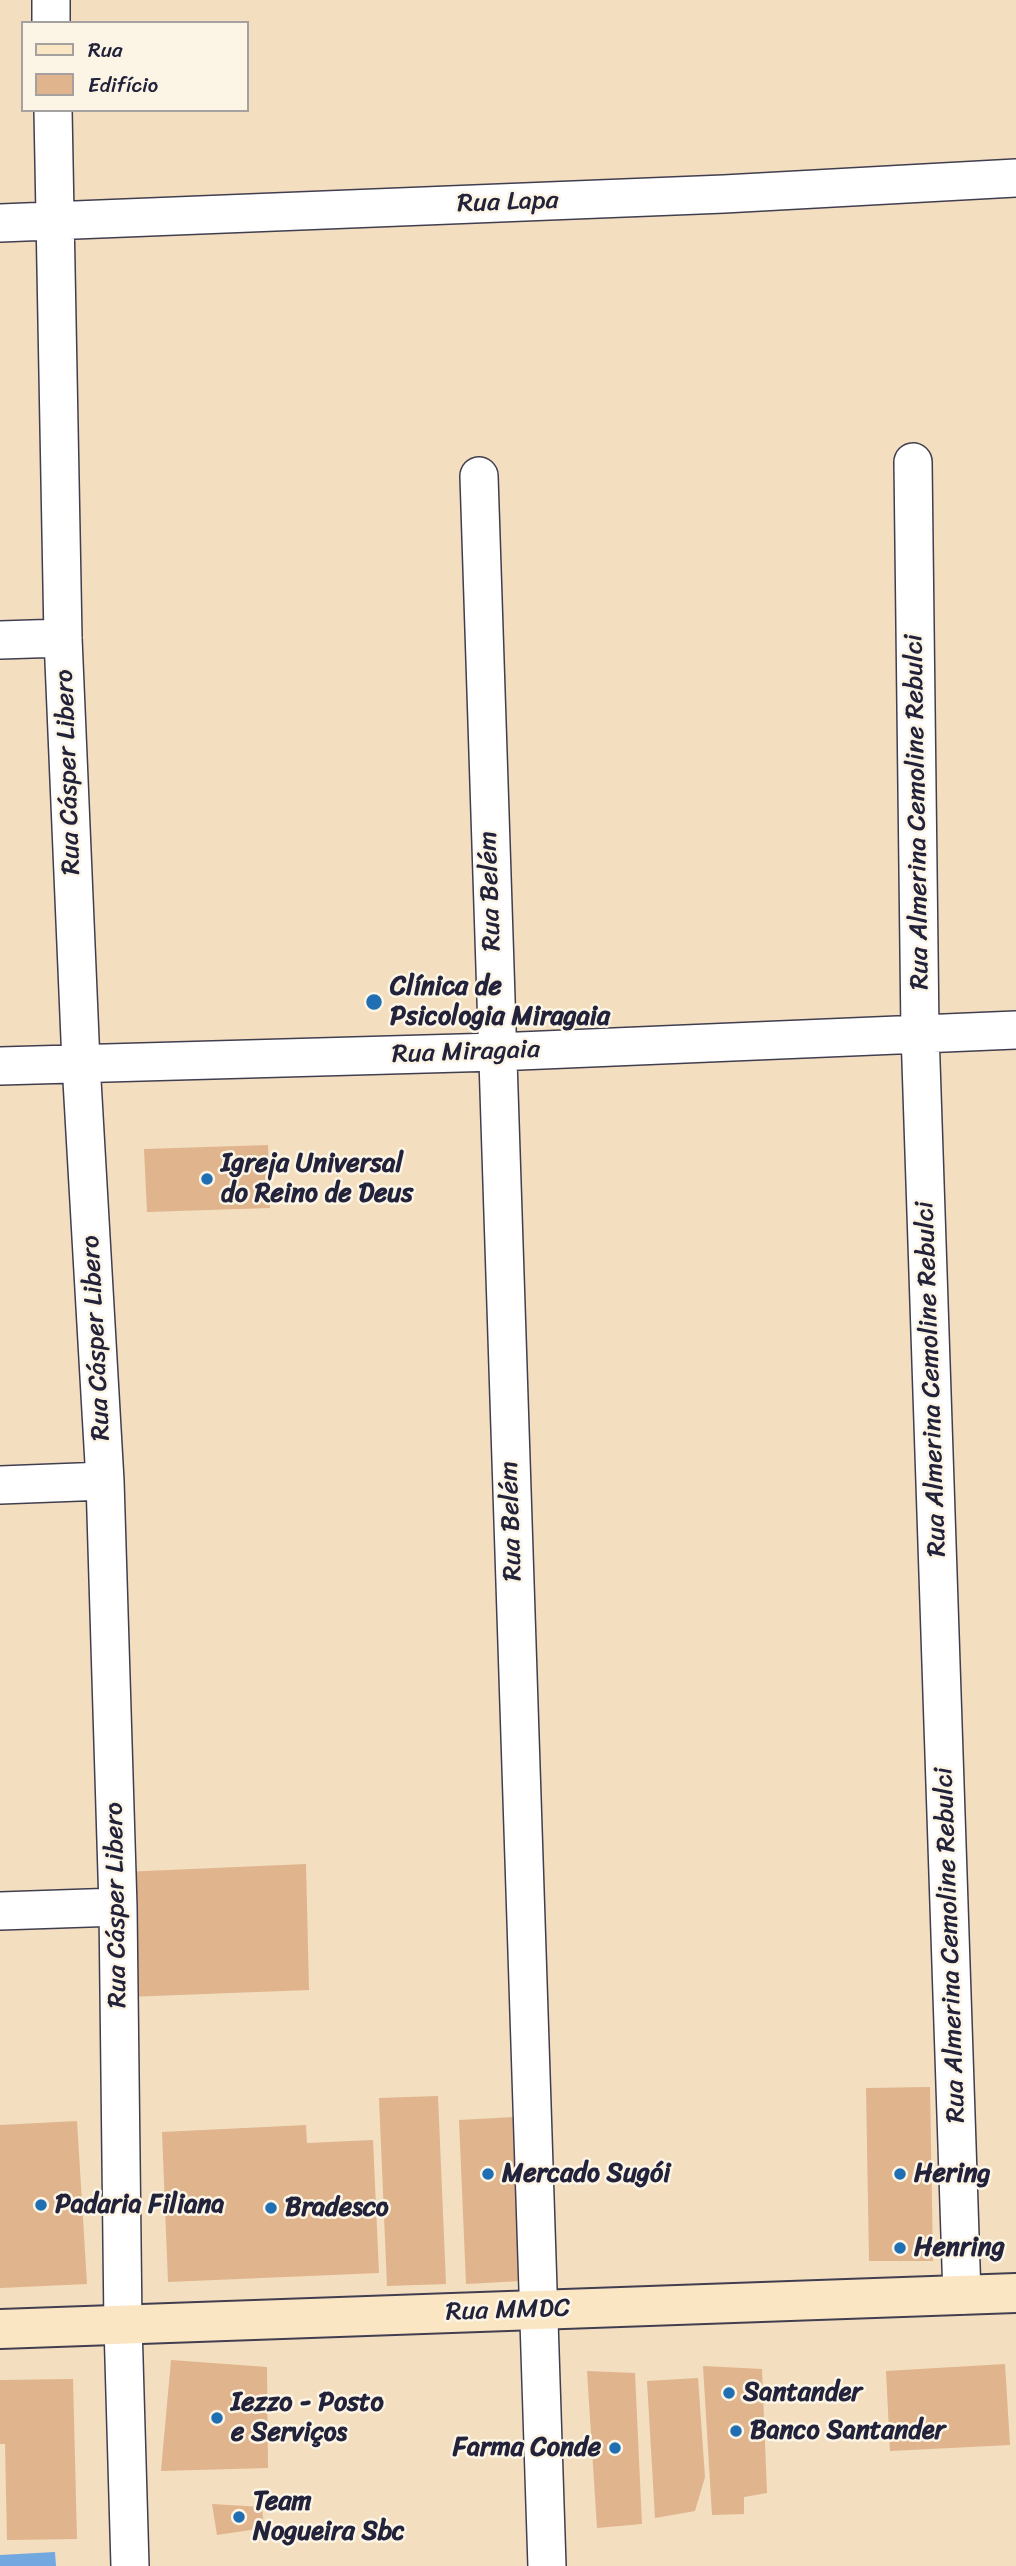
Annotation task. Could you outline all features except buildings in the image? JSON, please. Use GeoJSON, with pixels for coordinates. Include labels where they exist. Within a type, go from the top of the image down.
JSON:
{"type":"FeatureCollection","features":[{"type":"Feature","properties":{"kind":"street"},"geometry":{"type":"LineString","coordinates":[[51,0],[51,21]]}},
{"type":"Feature","properties":{"kind":"street","name":"Rua Cásper Libero"},"geometry":{"type":"LineString","coordinates":[[53,112],[63,638],[81,1063],[105,1481],[118,1907],[123,2325],[130,2566]]}},
{"type":"Feature","properties":{"kind":"street","name":"Rua Lapa"},"geometry":{"type":"LineString","coordinates":[[0,223],[724,194],[1016,178]]}},
{"type":"Feature","properties":{"kind":"street","name":"Rua Almerina Cemoline Rebulci"},"geometry":{"type":"LineString","coordinates":[[913,462],[920,1032],[962,2295]]}},
{"type":"Feature","properties":{"kind":"street","name":"Rua Belém"},"geometry":{"type":"LineString","coordinates":[[479,476],[547,2566]]}},
{"type":"Feature","properties":{"kind":"street"},"geometry":{"type":"LineString","coordinates":[[0,640],[63,638]]}},
{"type":"Feature","properties":{"kind":"street","name":"Rua Miragaia"},"geometry":{"type":"LineString","coordinates":[[0,1066],[496,1052],[1016,1030]]}},
{"type":"Feature","properties":{"kind":"street"},"geometry":{"type":"LineString","coordinates":[[0,1485],[105,1481]]}},
{"type":"Feature","properties":{"kind":"street"},"geometry":{"type":"LineString","coordinates":[[0,1911],[118,1907]]}},
{"type":"Feature","properties":{"kind":"street","name":"Rua MMDC"},"geometry":{"type":"LineString","coordinates":[[0,2329],[1016,2293]]}},
{"type":"Feature","properties":{"kind":"water"},"geometry":{"type":"Polygon","coordinates":[[[55,2552],[56,2566],[0,2566],[0,2555],[55,2552]]]}},
{"type":"Feature","properties":{"kind":"place","name":"Clínica de Psicologia Miragaia"},"geometry":{"type":"Point","coordinates":[374,1002]}},
{"type":"Feature","properties":{"kind":"place","name":"Igreja Universal do Reino de Deus"},"geometry":{"type":"Point","coordinates":[207,1179]}},
{"type":"Feature","properties":{"kind":"place","name":"Mercado Sugói"},"geometry":{"type":"Point","coordinates":[488,2174]}},
{"type":"Feature","properties":{"kind":"place","name":"Hering"},"geometry":{"type":"Point","coordinates":[900,2174]}},
{"type":"Feature","properties":{"kind":"place","name":"Padaria Filiana"},"geometry":{"type":"Point","coordinates":[41,2205]}},
{"type":"Feature","properties":{"kind":"place","name":"Bradesco"},"geometry":{"type":"Point","coordinates":[271,2208]}},
{"type":"Feature","properties":{"kind":"place","name":"Henring"},"geometry":{"type":"Point","coordinates":[900,2248]}},
{"type":"Feature","properties":{"kind":"place","name":"Santander"},"geometry":{"type":"Point","coordinates":[729,2393]}},
{"type":"Feature","properties":{"kind":"place","name":"Iezzo - Posto e Serviços"},"geometry":{"type":"Point","coordinates":[217,2418]}},
{"type":"Feature","properties":{"kind":"place","name":"Banco Santander"},"geometry":{"type":"Point","coordinates":[736,2431]}},
{"type":"Feature","properties":{"kind":"place","name":"Farma Conde"},"geometry":{"type":"Point","coordinates":[615,2448]}},
{"type":"Feature","properties":{"kind":"place","name":"Team Nogueira Sbc"},"geometry":{"type":"Point","coordinates":[239,2517]}}]}
